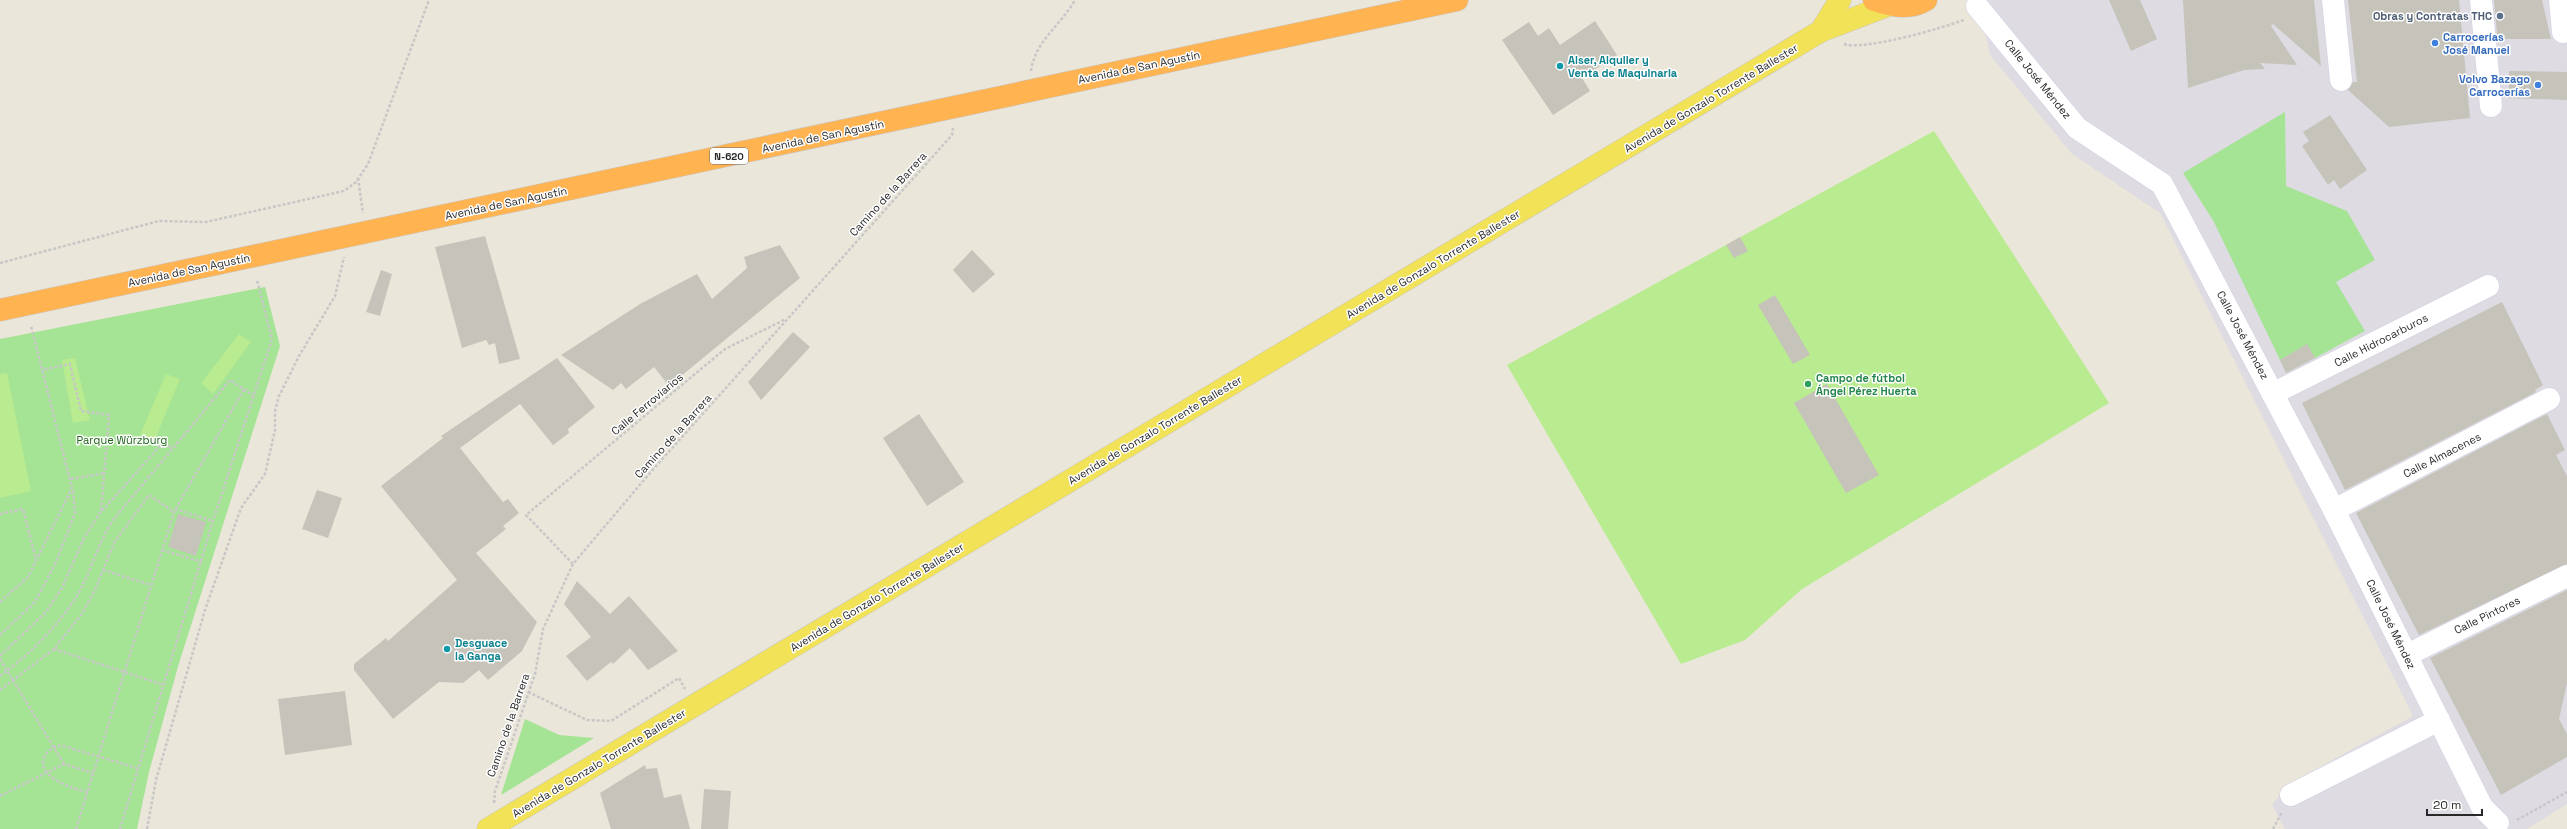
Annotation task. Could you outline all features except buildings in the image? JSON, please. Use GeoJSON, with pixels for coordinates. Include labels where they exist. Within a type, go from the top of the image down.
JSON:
{"type":"FeatureCollection","features":[{"type":"Feature","properties":{"kind":"highway","name":"Avenida de San Agustín"},"geometry":{"type":"LineString","coordinates":[[0,310],[957,108],[1029,91],[1457,0]]}},
{"type":"Feature","properties":{"kind":"highway"},"geometry":{"type":"LineString","coordinates":[[1882,3],[1906,6],[1926,0]]}},
{"type":"Feature","properties":{"kind":"main road","name":"Avenida de Gonzalo Torrente Ballester"},"geometry":{"type":"LineString","coordinates":[[1821,31],[1840,0]]}},
{"type":"Feature","properties":{"kind":"main road","name":"Avenida de Gonzalo Torrente Ballester"},"geometry":{"type":"LineString","coordinates":[[490,828],[1821,31],[1882,3]]}},
{"type":"Feature","properties":{"kind":"street"},"geometry":{"type":"LineString","coordinates":[[2333,0],[2341,80]]}},
{"type":"Feature","properties":{"kind":"street"},"geometry":{"type":"LineString","coordinates":[[2480,0],[2491,106]]}},
{"type":"Feature","properties":{"kind":"street"},"geometry":{"type":"LineString","coordinates":[[2560,0],[2564,32]]}},
{"type":"Feature","properties":{"kind":"street","name":"Calle José Méndez"},"geometry":{"type":"LineString","coordinates":[[1970,2],[2076,128],[2162,184],[2334,510],[2482,807],[2498,823]]}},
{"type":"Feature","properties":{"kind":"street","name":"Calle Hidrocarburos"},"geometry":{"type":"LineString","coordinates":[[2274,394],[2488,286]]}},
{"type":"Feature","properties":{"kind":"street","name":"Calle Almacenes"},"geometry":{"type":"LineString","coordinates":[[2334,510],[2550,400]]}},
{"type":"Feature","properties":{"kind":"street","name":"Calle Pintores"},"geometry":{"type":"LineString","coordinates":[[2407,655],[2567,576]]}},
{"type":"Feature","properties":{"kind":"street"},"geometry":{"type":"LineString","coordinates":[[2291,795],[2439,720]]}},
{"type":"Feature","properties":{"kind":"path"},"geometry":{"type":"LineString","coordinates":[[0,263],[159,221],[206,222],[344,191],[358,178],[368,164],[428,0]]}},
{"type":"Feature","properties":{"kind":"path"},"geometry":{"type":"LineString","coordinates":[[1029,91],[1033,57],[1075,0]]}},
{"type":"Feature","properties":{"kind":"path","name":"Camino de la Barrera"},"geometry":{"type":"LineString","coordinates":[[490,828],[495,791],[535,674],[543,629],[573,564],[649,474],[952,135],[957,108]]}},
{"type":"Feature","properties":{"kind":"path"},"geometry":{"type":"LineString","coordinates":[[358,178],[363,203],[363,233]]}},
{"type":"Feature","properties":{"kind":"path"},"geometry":{"type":"LineString","coordinates":[[148,829],[156,780],[205,610],[241,508],[265,474],[275,430],[274,411],[278,396],[299,356],[335,296],[341,279],[341,260]]}},
{"type":"Feature","properties":{"kind":"path"},"geometry":{"type":"LineString","coordinates":[[120,829],[137,768],[202,562],[213,521],[272,339],[257,280]]}},
{"type":"Feature","properties":{"kind":"path","name":"Calle Ferroviarios"},"geometry":{"type":"LineString","coordinates":[[573,564],[526,515],[725,349],[788,318]]}},
{"type":"Feature","properties":{"kind":"path"},"geometry":{"type":"LineString","coordinates":[[0,635],[35,602],[56,562],[75,513],[71,479],[31,326]]}},
{"type":"Feature","properties":{"kind":"path"},"geometry":{"type":"LineString","coordinates":[[42,370],[70,364],[81,411],[109,415],[102,512]]}},
{"type":"Feature","properties":{"kind":"path"},"geometry":{"type":"LineString","coordinates":[[0,676],[29,654],[73,602],[101,538],[174,446],[230,380],[254,396]]}},
{"type":"Feature","properties":{"kind":"path"},"geometry":{"type":"LineString","coordinates":[[76,829],[175,510],[244,389]]}},
{"type":"Feature","properties":{"kind":"path"},"geometry":{"type":"LineString","coordinates":[[93,773],[64,764],[0,658],[46,612],[62,588],[84,538],[102,512],[159,447],[174,446]]}},
{"type":"Feature","properties":{"kind":"path"},"geometry":{"type":"LineString","coordinates":[[71,479],[104,473]]}},
{"type":"Feature","properties":{"kind":"path"},"geometry":{"type":"LineString","coordinates":[[0,600],[28,578],[72,488]]}},
{"type":"Feature","properties":{"kind":"path"},"geometry":{"type":"LineString","coordinates":[[0,690],[54,649],[81,615],[103,570],[114,543],[149,495],[175,510],[213,521]]}},
{"type":"Feature","properties":{"kind":"path"},"geometry":{"type":"LineString","coordinates":[[0,514],[23,509],[36,560]]}},
{"type":"Feature","properties":{"kind":"path"},"geometry":{"type":"LineString","coordinates":[[162,550],[202,562]]}},
{"type":"Feature","properties":{"kind":"path"},"geometry":{"type":"LineString","coordinates":[[103,570],[151,586]]}},
{"type":"Feature","properties":{"kind":"path"},"geometry":{"type":"LineString","coordinates":[[54,649],[164,685]]}},
{"type":"Feature","properties":{"kind":"path"},"geometry":{"type":"LineString","coordinates":[[528,692],[587,720],[611,721],[679,678],[696,705]]}},
{"type":"Feature","properties":{"kind":"path"},"geometry":{"type":"LineString","coordinates":[[87,792],[69,787],[47,773],[44,761],[46,755],[53,747],[63,746],[99,755],[137,768]]}},
{"type":"Feature","properties":{"kind":"path"},"geometry":{"type":"LineString","coordinates":[[0,796],[64,764]]}},
{"type":"Feature","properties":{"kind":"path"},"geometry":{"type":"LineString","coordinates":[[2498,823],[2517,820],[2567,792]]}},
{"type":"Feature","properties":{"kind":"shaded area"},"geometry":{"type":"Polygon","coordinates":[[[1979,0],[2567,0],[2567,804],[2527,829],[2285,829],[2272,805],[2287,785],[2413,716],[2160,213],[2072,154],[1990,55],[1979,0]]]}},
{"type":"Feature","properties":{"kind":"green space"},"geometry":{"type":"Polygon","coordinates":[[[2285,112],[2286,186],[2347,211],[2375,260],[2336,282],[2365,331],[2315,358],[2307,345],[2280,360],[2214,222],[2183,173],[2285,112]]]}},
{"type":"Feature","properties":{"kind":"green space","name":"Campo de fútbol Ángel Pérez Huerta"},"geometry":{"type":"Polygon","coordinates":[[[1934,131],[2109,403],[1802,589],[1745,640],[1681,664],[1507,365],[1934,131]]]}},
{"type":"Feature","properties":{"kind":"green space","name":"Parque Würzburg"},"geometry":{"type":"Polygon","coordinates":[[[265,287],[280,346],[179,663],[149,772],[137,829],[0,829],[0,339],[265,287]]]}},
{"type":"Feature","properties":{"kind":"green space"},"geometry":{"type":"Polygon","coordinates":[[[239,334],[251,342],[213,394],[201,383],[239,334]]]}},
{"type":"Feature","properties":{"kind":"green space"},"geometry":{"type":"Polygon","coordinates":[[[75,358],[90,420],[73,423],[62,360],[75,358]]]}},
{"type":"Feature","properties":{"kind":"green space"},"geometry":{"type":"Polygon","coordinates":[[[7,373],[31,491],[0,498],[0,374],[7,373]]]}},
{"type":"Feature","properties":{"kind":"green space"},"geometry":{"type":"Polygon","coordinates":[[[166,374],[180,379],[154,442],[140,435],[166,374]]]}},
{"type":"Feature","properties":{"kind":"green space"},"geometry":{"type":"Polygon","coordinates":[[[525,719],[559,735],[594,738],[501,795],[525,719]]]}},
{"type":"Feature","properties":{"kind":"place","name":"Obras y Contratas THC"},"geometry":{"type":"Point","coordinates":[2500,16]}},
{"type":"Feature","properties":{"kind":"place","name":"Carrocerías José Manuel"},"geometry":{"type":"Point","coordinates":[2435,43]}},
{"type":"Feature","properties":{"kind":"place","name":"Alser, Alquiler y Venta de Maquinaria"},"geometry":{"type":"Point","coordinates":[1560,66]}},
{"type":"Feature","properties":{"kind":"place","name":"Volvo Bazago Carrocerías"},"geometry":{"type":"Point","coordinates":[2538,85]}},
{"type":"Feature","properties":{"kind":"place","name":"Campo de fútbol Ángel Pérez Huerta"},"geometry":{"type":"Point","coordinates":[1808,384]}},
{"type":"Feature","properties":{"kind":"place","name":"Desguace la Ganga"},"geometry":{"type":"Point","coordinates":[447,649]}}]}
